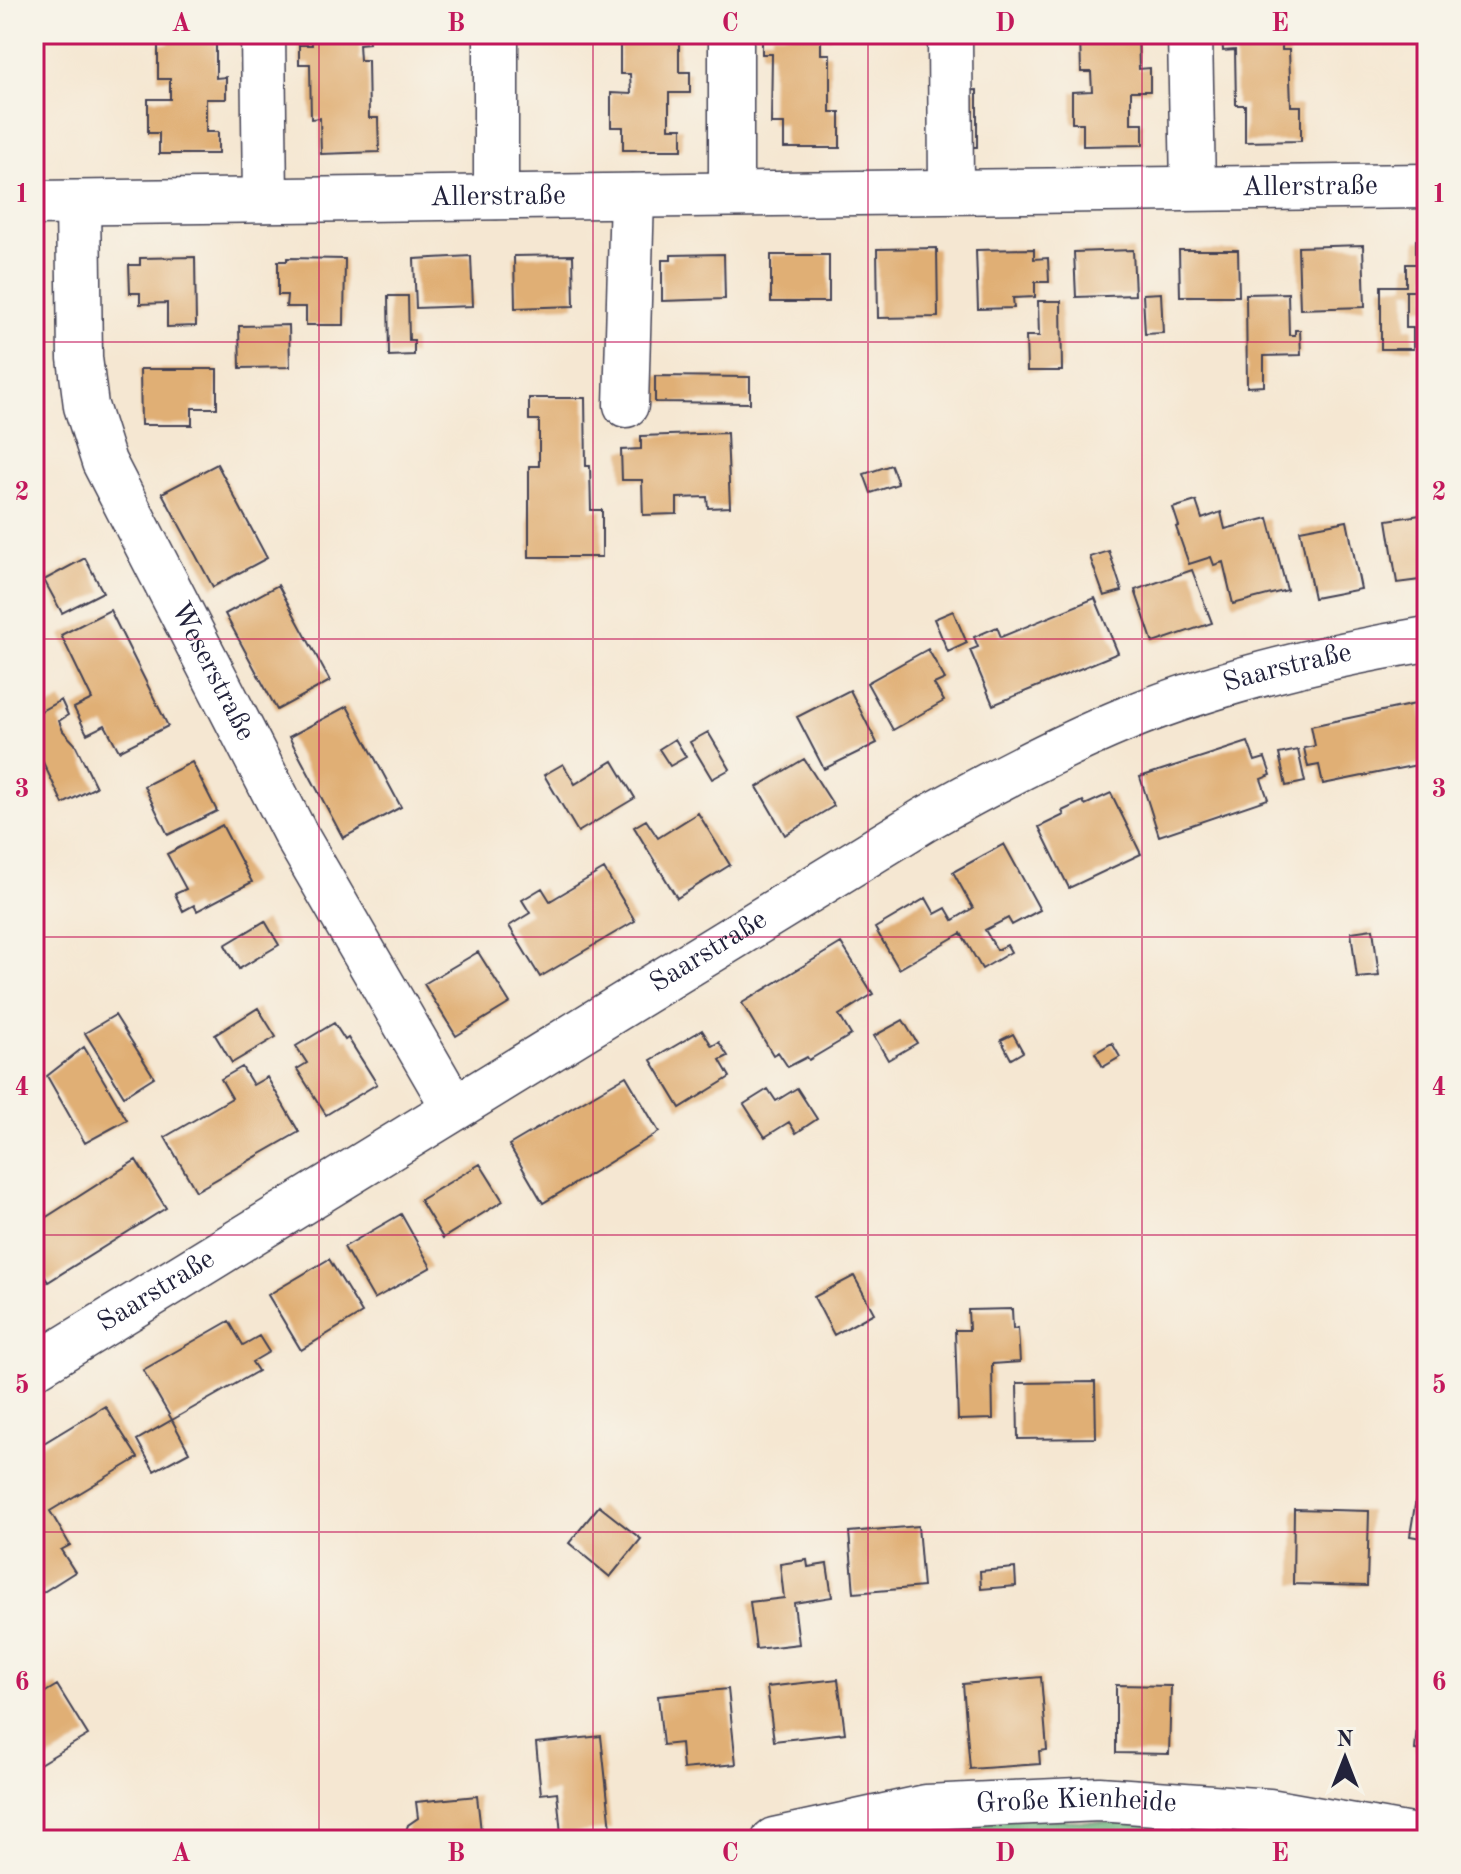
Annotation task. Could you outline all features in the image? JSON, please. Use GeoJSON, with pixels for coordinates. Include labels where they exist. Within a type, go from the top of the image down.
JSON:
{"type":"FeatureCollection","features":[{"type":"Feature","properties":{"kind":"street"},"geometry":{"type":"LineString","coordinates":[[263,34],[265,200]]}},
{"type":"Feature","properties":{"kind":"street"},"geometry":{"type":"LineString","coordinates":[[496,34],[496,197]]}},
{"type":"Feature","properties":{"kind":"street"},"geometry":{"type":"LineString","coordinates":[[731,34],[731,194]]}},
{"type":"Feature","properties":{"kind":"street"},"geometry":{"type":"LineString","coordinates":[[950,34],[951,191]]}},
{"type":"Feature","properties":{"kind":"street"},"geometry":{"type":"LineString","coordinates":[[1190,34],[1193,188]]}},
{"type":"Feature","properties":{"kind":"street","name":"Allerstraße"},"geometry":{"type":"LineString","coordinates":[[34,203],[1427,186]]}},
{"type":"Feature","properties":{"kind":"street"},"geometry":{"type":"LineString","coordinates":[[626,405],[632,196]]}},
{"type":"Feature","properties":{"kind":"street","name":"Weserstraße"},"geometry":{"type":"LineString","coordinates":[[78,203],[80,358],[86,406],[104,462],[297,837],[454,1108]]}},
{"type":"Feature","properties":{"kind":"street","name":"Saarstraße"},"geometry":{"type":"LineString","coordinates":[[34,1367],[924,820],[1005,774],[1129,718],[1245,679],[1326,658],[1427,639]]}},
{"type":"Feature","properties":{"kind":"street","name":"Große Kienheide"},"geometry":{"type":"LineString","coordinates":[[774,1840],[926,1807],[1099,1799],[1269,1811],[1427,1839]]}},
{"type":"Feature","properties":{"kind":"green space"},"geometry":{"type":"Polygon","coordinates":[[[927,1814],[1264,1829],[1325,1840],[839,1840],[927,1814]]]}},
{"type":"Feature","properties":{"kind":"building"},"geometry":{"type":"Polygon","coordinates":[[[169,34],[227,34],[227,43],[216,44],[216,78],[226,77],[226,99],[206,99],[206,132],[218,132],[218,154],[159,154],[159,133],[148,133],[148,99],[170,99],[170,79],[158,79],[158,44],[169,44],[169,34]]]}},
{"type":"Feature","properties":{"kind":"building"},"geometry":{"type":"Polygon","coordinates":[[[312,34],[368,34],[369,43],[359,44],[360,60],[368,60],[369,118],[378,118],[379,152],[321,154],[320,118],[311,119],[310,64],[299,64],[299,45],[312,45],[312,34]]]}},
{"type":"Feature","properties":{"kind":"building"},"geometry":{"type":"Polygon","coordinates":[[[630,34],[690,34],[690,38],[679,39],[679,72],[690,72],[690,93],[669,93],[669,128],[682,128],[682,150],[623,150],[623,127],[611,127],[611,93],[631,94],[630,74],[620,74],[620,40],[630,40],[630,34]]]}},
{"type":"Feature","properties":{"kind":"building"},"geometry":{"type":"Polygon","coordinates":[[[772,34],[830,34],[830,38],[821,38],[821,54],[830,54],[830,112],[840,112],[840,148],[784,148],[784,124],[771,124],[772,54],[762,54],[762,38],[772,38],[772,34]]]}},
{"type":"Feature","properties":{"kind":"building"},"geometry":{"type":"Polygon","coordinates":[[[1138,34],[1139,69],[1150,68],[1150,91],[1131,91],[1131,123],[1143,123],[1143,145],[1083,146],[1083,123],[1072,123],[1072,92],[1092,91],[1091,72],[1081,72],[1080,35],[1138,34]]]}},
{"type":"Feature","properties":{"kind":"building"},"geometry":{"type":"Polygon","coordinates":[[[1222,34],[1282,34],[1282,50],[1289,50],[1291,106],[1301,106],[1301,141],[1245,142],[1245,105],[1236,105],[1235,50],[1223,51],[1222,34]]]}},
{"type":"Feature","properties":{"kind":"building"},"geometry":{"type":"Polygon","coordinates":[[[977,90],[977,147],[957,147],[957,91],[977,90]]]}},
{"type":"Feature","properties":{"kind":"building"},"geometry":{"type":"Polygon","coordinates":[[[1416,240],[1427,240],[1427,308],[1416,308],[1416,291],[1406,291],[1406,328],[1413,328],[1413,349],[1381,349],[1381,286],[1406,286],[1406,264],[1416,264],[1416,240]]]}},
{"type":"Feature","properties":{"kind":"building"},"geometry":{"type":"Polygon","coordinates":[[[1363,245],[1365,307],[1300,309],[1298,247],[1363,245]]]}},
{"type":"Feature","properties":{"kind":"building"},"geometry":{"type":"Polygon","coordinates":[[[937,248],[938,317],[878,318],[877,249],[937,248]]]}},
{"type":"Feature","properties":{"kind":"building"},"geometry":{"type":"Polygon","coordinates":[[[1034,249],[1034,259],[1048,258],[1049,282],[1035,282],[1035,297],[1013,298],[1014,308],[978,309],[976,250],[1034,249]]]}},
{"type":"Feature","properties":{"kind":"building"},"geometry":{"type":"Polygon","coordinates":[[[1133,250],[1135,295],[1076,297],[1074,252],[1133,250]]]}},
{"type":"Feature","properties":{"kind":"building"},"geometry":{"type":"Polygon","coordinates":[[[1179,250],[1238,250],[1239,296],[1180,296],[1179,250]]]}},
{"type":"Feature","properties":{"kind":"building"},"geometry":{"type":"Polygon","coordinates":[[[724,254],[725,299],[662,301],[662,260],[671,260],[671,255],[724,254]]]}},
{"type":"Feature","properties":{"kind":"building"},"geometry":{"type":"Polygon","coordinates":[[[573,255],[574,306],[515,308],[514,256],[573,255]]]}},
{"type":"Feature","properties":{"kind":"building"},"geometry":{"type":"Polygon","coordinates":[[[771,255],[829,255],[829,302],[771,302],[771,255]]]}},
{"type":"Feature","properties":{"kind":"building"},"geometry":{"type":"Polygon","coordinates":[[[471,256],[473,306],[416,308],[414,259],[471,256]]]}},
{"type":"Feature","properties":{"kind":"building"},"geometry":{"type":"Polygon","coordinates":[[[195,257],[196,326],[167,327],[167,303],[140,304],[140,293],[130,293],[129,265],[140,265],[140,258],[195,257]]]}},
{"type":"Feature","properties":{"kind":"building"},"geometry":{"type":"Polygon","coordinates":[[[287,258],[345,259],[344,325],[306,325],[306,307],[286,307],[287,295],[278,295],[278,261],[287,261],[287,258]]]}},
{"type":"Feature","properties":{"kind":"building"},"geometry":{"type":"Polygon","coordinates":[[[1161,293],[1163,333],[1145,334],[1143,294],[1161,293]]]}},
{"type":"Feature","properties":{"kind":"building"},"geometry":{"type":"Polygon","coordinates":[[[1288,293],[1289,335],[1295,335],[1295,330],[1300,330],[1301,355],[1264,356],[1264,386],[1247,387],[1246,294],[1288,293]]]}},
{"type":"Feature","properties":{"kind":"building"},"geometry":{"type":"Polygon","coordinates":[[[388,296],[408,296],[409,340],[414,340],[414,355],[389,356],[388,296]]]}},
{"type":"Feature","properties":{"kind":"building"},"geometry":{"type":"Polygon","coordinates":[[[1038,301],[1061,301],[1062,371],[1027,371],[1026,336],[1039,336],[1038,301]]]}},
{"type":"Feature","properties":{"kind":"building"},"geometry":{"type":"Polygon","coordinates":[[[289,325],[290,367],[240,368],[239,326],[289,325]]]}},
{"type":"Feature","properties":{"kind":"building"},"geometry":{"type":"Polygon","coordinates":[[[140,369],[217,369],[217,408],[192,408],[192,425],[141,425],[140,369]]]}},
{"type":"Feature","properties":{"kind":"building"},"geometry":{"type":"Polygon","coordinates":[[[655,376],[750,377],[750,403],[655,402],[655,376]]]}},
{"type":"Feature","properties":{"kind":"building"},"geometry":{"type":"Polygon","coordinates":[[[529,398],[585,398],[586,466],[590,466],[591,510],[602,510],[602,557],[529,557],[529,466],[539,466],[539,420],[529,420],[529,398]]]}},
{"type":"Feature","properties":{"kind":"building"},"geometry":{"type":"Polygon","coordinates":[[[727,433],[730,507],[708,508],[707,497],[677,498],[677,514],[643,515],[642,480],[622,480],[621,450],[641,449],[641,436],[727,433]]]}},
{"type":"Feature","properties":{"kind":"building"},"geometry":{"type":"Polygon","coordinates":[[[217,464],[267,558],[213,587],[162,493],[217,464]]]}},
{"type":"Feature","properties":{"kind":"building"},"geometry":{"type":"Polygon","coordinates":[[[891,465],[898,484],[871,493],[864,474],[891,465]]]}},
{"type":"Feature","properties":{"kind":"building"},"geometry":{"type":"Polygon","coordinates":[[[1196,501],[1202,519],[1221,512],[1225,529],[1268,518],[1287,590],[1233,604],[1223,562],[1214,565],[1211,557],[1189,564],[1173,508],[1196,501]]]}},
{"type":"Feature","properties":{"kind":"building"},"geometry":{"type":"Polygon","coordinates":[[[1427,514],[1427,579],[1397,583],[1387,520],[1427,514]]]}},
{"type":"Feature","properties":{"kind":"building"},"geometry":{"type":"Polygon","coordinates":[[[1347,521],[1361,589],[1314,598],[1300,530],[1347,521]]]}},
{"type":"Feature","properties":{"kind":"building"},"geometry":{"type":"Polygon","coordinates":[[[1109,551],[1122,591],[1104,596],[1090,557],[1109,551]]]}},
{"type":"Feature","properties":{"kind":"building"},"geometry":{"type":"Polygon","coordinates":[[[85,558],[103,592],[62,613],[44,580],[85,558]]]}},
{"type":"Feature","properties":{"kind":"building"},"geometry":{"type":"Polygon","coordinates":[[[1192,570],[1212,623],[1153,643],[1135,590],[1192,570]]]}},
{"type":"Feature","properties":{"kind":"building"},"geometry":{"type":"Polygon","coordinates":[[[278,585],[330,681],[277,710],[225,614],[278,585]]]}},
{"type":"Feature","properties":{"kind":"building"},"geometry":{"type":"Polygon","coordinates":[[[1095,598],[1118,653],[993,705],[970,650],[978,647],[974,637],[997,627],[1001,637],[1095,598]]]}},
{"type":"Feature","properties":{"kind":"building"},"geometry":{"type":"Polygon","coordinates":[[[110,610],[168,726],[119,751],[105,725],[87,734],[74,708],[92,699],[61,635],[110,610]]]}},
{"type":"Feature","properties":{"kind":"building"},"geometry":{"type":"Polygon","coordinates":[[[953,611],[967,643],[948,652],[934,619],[953,611]]]}},
{"type":"Feature","properties":{"kind":"building"},"geometry":{"type":"Polygon","coordinates":[[[928,649],[945,679],[934,684],[944,701],[893,730],[867,683],[928,649]]]}},
{"type":"Feature","properties":{"kind":"building"},"geometry":{"type":"Polygon","coordinates":[[[850,690],[877,743],[824,769],[797,717],[850,690]]]}},
{"type":"Feature","properties":{"kind":"building"},"geometry":{"type":"Polygon","coordinates":[[[61,700],[68,715],[59,721],[63,731],[75,744],[96,787],[63,804],[42,760],[34,761],[34,715],[61,700]]]}},
{"type":"Feature","properties":{"kind":"building"},"geometry":{"type":"Polygon","coordinates":[[[1420,703],[1427,740],[1427,763],[1323,784],[1319,765],[1308,767],[1304,748],[1315,746],[1311,726],[1420,703]]]}},
{"type":"Feature","properties":{"kind":"building"},"geometry":{"type":"Polygon","coordinates":[[[347,706],[401,807],[343,838],[289,737],[347,706]]]}},
{"type":"Feature","properties":{"kind":"building"},"geometry":{"type":"Polygon","coordinates":[[[708,732],[730,769],[712,779],[690,742],[708,732]]]}},
{"type":"Feature","properties":{"kind":"building"},"geometry":{"type":"Polygon","coordinates":[[[675,739],[686,757],[670,766],[659,749],[675,739]]]}},
{"type":"Feature","properties":{"kind":"building"},"geometry":{"type":"Polygon","coordinates":[[[1248,742],[1255,761],[1265,758],[1271,775],[1261,779],[1268,799],[1159,836],[1140,777],[1248,742]]]}},
{"type":"Feature","properties":{"kind":"building"},"geometry":{"type":"Polygon","coordinates":[[[1298,750],[1305,782],[1286,786],[1279,754],[1298,750]]]}},
{"type":"Feature","properties":{"kind":"building"},"geometry":{"type":"Polygon","coordinates":[[[804,759],[834,806],[785,835],[757,787],[804,759]]]}},
{"type":"Feature","properties":{"kind":"building"},"geometry":{"type":"Polygon","coordinates":[[[613,761],[635,798],[578,832],[544,775],[563,764],[575,784],[613,761]]]}},
{"type":"Feature","properties":{"kind":"building"},"geometry":{"type":"Polygon","coordinates":[[[192,762],[217,811],[168,835],[144,786],[192,762]]]}},
{"type":"Feature","properties":{"kind":"building"},"geometry":{"type":"Polygon","coordinates":[[[1111,793],[1141,854],[1069,888],[1039,827],[1083,801],[1085,805],[1111,793]]]}},
{"type":"Feature","properties":{"kind":"building"},"geometry":{"type":"Polygon","coordinates":[[[698,813],[730,865],[677,898],[634,827],[646,820],[658,838],[698,813]]]}},
{"type":"Feature","properties":{"kind":"building"},"geometry":{"type":"Polygon","coordinates":[[[222,825],[252,882],[197,911],[194,905],[183,911],[175,894],[186,889],[167,854],[222,825]]]}},
{"type":"Feature","properties":{"kind":"building"},"geometry":{"type":"Polygon","coordinates":[[[1004,844],[1040,910],[1012,925],[1008,918],[985,930],[997,950],[1007,945],[1011,952],[982,969],[961,933],[899,969],[875,928],[926,898],[935,914],[946,908],[953,920],[973,908],[953,872],[1004,844]]]}},
{"type":"Feature","properties":{"kind":"building"},"geometry":{"type":"Polygon","coordinates":[[[604,869],[635,921],[540,977],[509,926],[530,913],[522,900],[542,888],[550,901],[604,869]]]}},
{"type":"Feature","properties":{"kind":"building"},"geometry":{"type":"Polygon","coordinates":[[[265,921],[279,945],[239,969],[225,945],[265,921]]]}},
{"type":"Feature","properties":{"kind":"building"},"geometry":{"type":"Polygon","coordinates":[[[1373,929],[1379,976],[1357,978],[1351,932],[1373,929]]]}},
{"type":"Feature","properties":{"kind":"building"},"geometry":{"type":"Polygon","coordinates":[[[841,943],[873,994],[839,1015],[851,1035],[809,1060],[807,1057],[788,1067],[778,1052],[773,1055],[742,1003],[841,943]]]}},
{"type":"Feature","properties":{"kind":"building"},"geometry":{"type":"Polygon","coordinates":[[[478,952],[510,1003],[456,1036],[424,984],[478,952]]]}},
{"type":"Feature","properties":{"kind":"building"},"geometry":{"type":"Polygon","coordinates":[[[258,1008],[276,1037],[232,1063],[215,1035],[258,1008]]]}},
{"type":"Feature","properties":{"kind":"building"},"geometry":{"type":"Polygon","coordinates":[[[115,1015],[154,1077],[124,1096],[85,1033],[115,1015]]]}},
{"type":"Feature","properties":{"kind":"building"},"geometry":{"type":"Polygon","coordinates":[[[903,1020],[917,1043],[888,1060],[874,1036],[903,1020]]]}},
{"type":"Feature","properties":{"kind":"building"},"geometry":{"type":"Polygon","coordinates":[[[334,1023],[345,1040],[348,1038],[377,1084],[326,1115],[297,1069],[307,1063],[296,1046],[334,1023]]]}},
{"type":"Feature","properties":{"kind":"building"},"geometry":{"type":"Polygon","coordinates":[[[702,1030],[712,1046],[719,1042],[728,1056],[720,1060],[730,1077],[680,1108],[651,1060],[702,1030]]]}},
{"type":"Feature","properties":{"kind":"building"},"geometry":{"type":"Polygon","coordinates":[[[1013,1034],[1023,1052],[1011,1059],[1001,1040],[1013,1034]]]}},
{"type":"Feature","properties":{"kind":"building"},"geometry":{"type":"Polygon","coordinates":[[[1112,1043],[1120,1057],[1103,1067],[1095,1053],[1112,1043]]]}},
{"type":"Feature","properties":{"kind":"building"},"geometry":{"type":"Polygon","coordinates":[[[84,1047],[127,1120],[85,1143],[47,1076],[84,1047]]]}},
{"type":"Feature","properties":{"kind":"building"},"geometry":{"type":"Polygon","coordinates":[[[242,1067],[253,1085],[267,1077],[299,1132],[196,1191],[165,1137],[232,1098],[221,1079],[242,1067]]]}},
{"type":"Feature","properties":{"kind":"building"},"geometry":{"type":"Polygon","coordinates":[[[626,1076],[659,1132],[543,1203],[509,1145],[626,1076]]]}},
{"type":"Feature","properties":{"kind":"building"},"geometry":{"type":"Polygon","coordinates":[[[797,1088],[817,1119],[796,1133],[789,1122],[765,1137],[744,1104],[768,1089],[776,1101],[797,1088]]]}},
{"type":"Feature","properties":{"kind":"building"},"geometry":{"type":"Polygon","coordinates":[[[136,1160],[166,1208],[48,1282],[34,1260],[34,1225],[136,1160]]]}},
{"type":"Feature","properties":{"kind":"building"},"geometry":{"type":"Polygon","coordinates":[[[480,1164],[503,1201],[443,1238],[420,1200],[480,1164]]]}},
{"type":"Feature","properties":{"kind":"building"},"geometry":{"type":"Polygon","coordinates":[[[401,1214],[431,1267],[374,1299],[344,1247],[401,1214]]]}},
{"type":"Feature","properties":{"kind":"building"},"geometry":{"type":"Polygon","coordinates":[[[329,1259],[362,1313],[301,1350],[268,1295],[329,1259]]]}},
{"type":"Feature","properties":{"kind":"building"},"geometry":{"type":"Polygon","coordinates":[[[854,1276],[874,1313],[834,1335],[814,1297],[854,1276]]]}},
{"type":"Feature","properties":{"kind":"building"},"geometry":{"type":"Polygon","coordinates":[[[1012,1309],[1013,1329],[1018,1328],[1020,1362],[992,1364],[993,1419],[958,1420],[955,1330],[969,1330],[968,1310],[1012,1309]]]}},
{"type":"Feature","properties":{"kind":"building"},"geometry":{"type":"Polygon","coordinates":[[[229,1321],[243,1345],[259,1336],[269,1352],[252,1362],[258,1371],[172,1420],[143,1370],[229,1321]]]}},
{"type":"Feature","properties":{"kind":"building"},"geometry":{"type":"Polygon","coordinates":[[[1095,1382],[1096,1438],[1018,1439],[1017,1383],[1095,1382]]]}},
{"type":"Feature","properties":{"kind":"building"},"geometry":{"type":"Polygon","coordinates":[[[105,1406],[138,1458],[50,1511],[70,1545],[61,1550],[75,1572],[34,1598],[34,1555],[39,1552],[34,1544],[34,1449],[105,1406]]]}},
{"type":"Feature","properties":{"kind":"building"},"geometry":{"type":"Polygon","coordinates":[[[172,1420],[189,1452],[154,1471],[137,1440],[172,1420]]]}},
{"type":"Feature","properties":{"kind":"building"},"geometry":{"type":"Polygon","coordinates":[[[1418,1486],[1427,1487],[1427,1539],[1410,1536],[1418,1486]]]}},
{"type":"Feature","properties":{"kind":"building"},"geometry":{"type":"Polygon","coordinates":[[[599,1506],[641,1539],[610,1577],[569,1543],[599,1506]]]}},
{"type":"Feature","properties":{"kind":"building"},"geometry":{"type":"Polygon","coordinates":[[[1294,1509],[1369,1511],[1367,1586],[1293,1584],[1294,1509]]]}},
{"type":"Feature","properties":{"kind":"building"},"geometry":{"type":"Polygon","coordinates":[[[918,1526],[923,1587],[854,1593],[849,1532],[918,1526]]]}},
{"type":"Feature","properties":{"kind":"building"},"geometry":{"type":"Polygon","coordinates":[[[807,1560],[808,1567],[827,1564],[832,1597],[794,1603],[799,1644],[756,1649],[750,1602],[784,1598],[780,1564],[807,1560]]]}},
{"type":"Feature","properties":{"kind":"building"},"geometry":{"type":"Polygon","coordinates":[[[1015,1568],[1016,1586],[981,1589],[980,1571],[1015,1568]]]}},
{"type":"Feature","properties":{"kind":"building"},"geometry":{"type":"Polygon","coordinates":[[[1041,1677],[1047,1750],[1039,1751],[1040,1764],[970,1769],[963,1684],[1041,1677]]]}},
{"type":"Feature","properties":{"kind":"building"},"geometry":{"type":"Polygon","coordinates":[[[838,1679],[845,1733],[774,1741],[767,1687],[838,1679]]]}},
{"type":"Feature","properties":{"kind":"building"},"geometry":{"type":"Polygon","coordinates":[[[57,1685],[88,1735],[38,1765],[34,1759],[34,1699],[57,1685]]]}},
{"type":"Feature","properties":{"kind":"building"},"geometry":{"type":"Polygon","coordinates":[[[1116,1685],[1171,1686],[1169,1754],[1116,1753],[1116,1685]]]}},
{"type":"Feature","properties":{"kind":"building"},"geometry":{"type":"Polygon","coordinates":[[[728,1689],[736,1764],[683,1769],[681,1743],[663,1745],[658,1696],[728,1689]]]}},
{"type":"Feature","properties":{"kind":"building"},"geometry":{"type":"Polygon","coordinates":[[[1420,1692],[1427,1693],[1427,1751],[1415,1750],[1420,1692]]]}},
{"type":"Feature","properties":{"kind":"building"},"geometry":{"type":"Polygon","coordinates":[[[601,1736],[611,1829],[561,1834],[557,1792],[541,1794],[536,1743],[601,1736]]]}},
{"type":"Feature","properties":{"kind":"building"},"geometry":{"type":"Polygon","coordinates":[[[477,1796],[482,1840],[403,1840],[408,1825],[418,1818],[416,1802],[477,1796]]]}}]}
